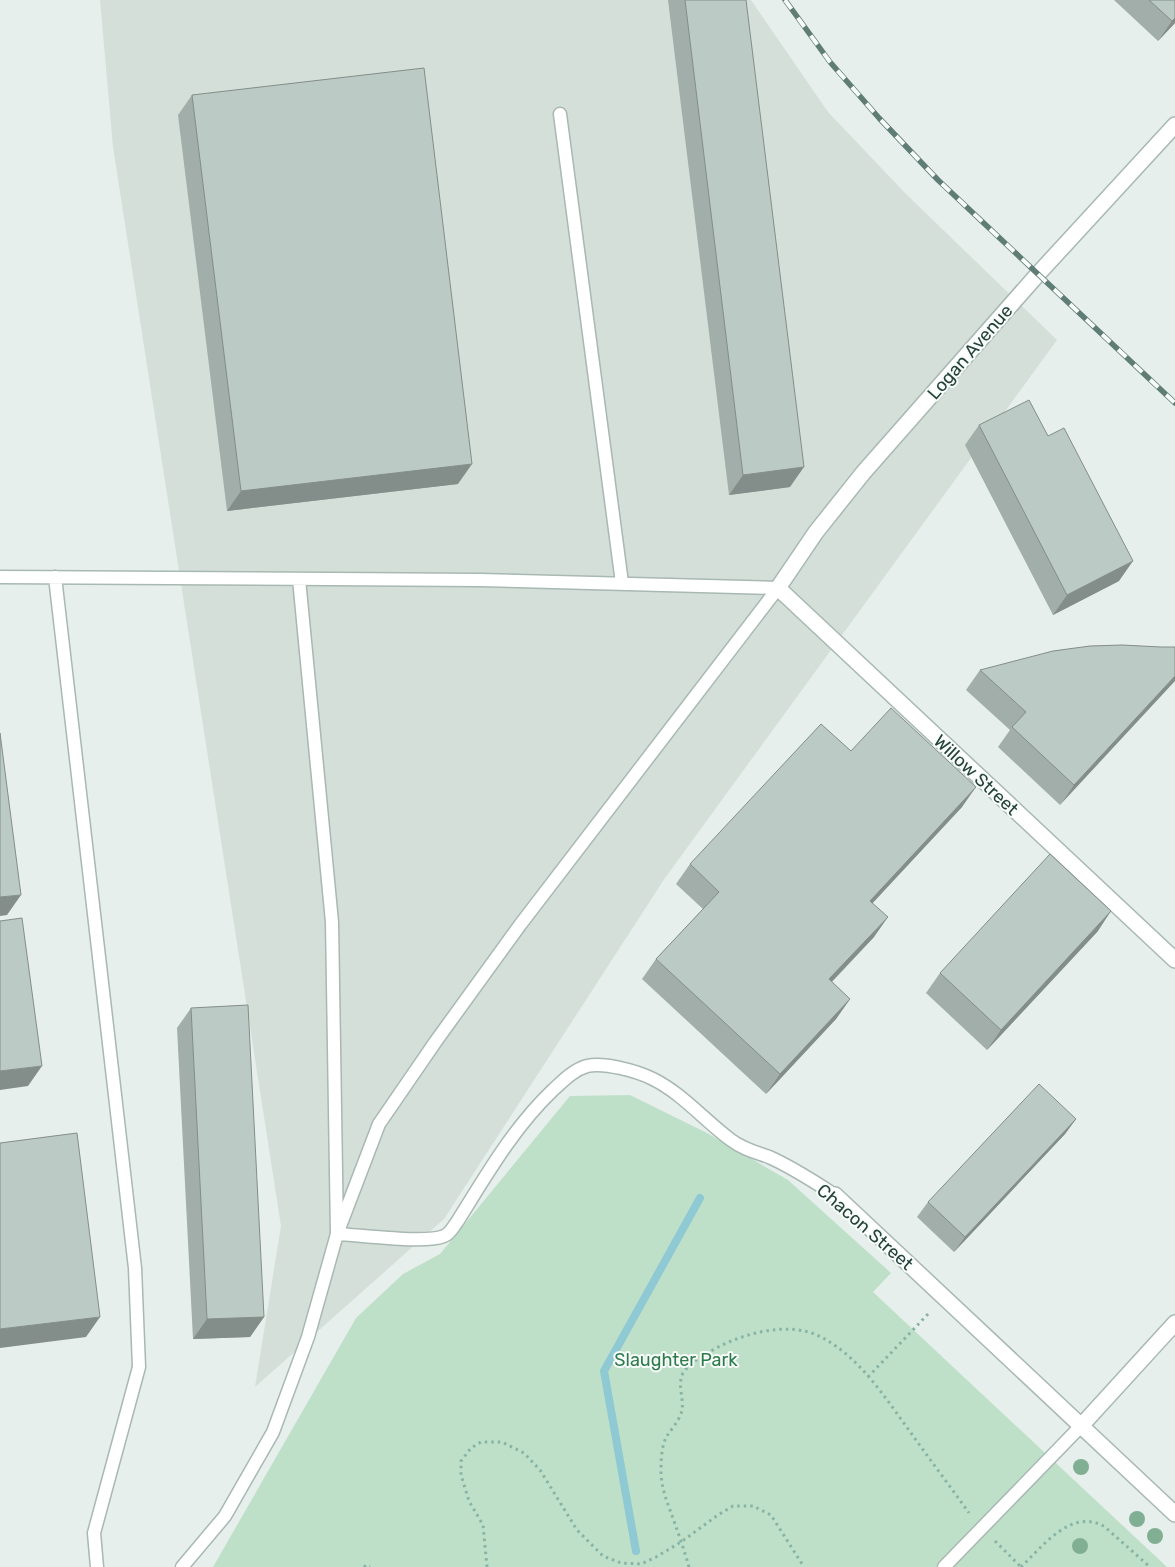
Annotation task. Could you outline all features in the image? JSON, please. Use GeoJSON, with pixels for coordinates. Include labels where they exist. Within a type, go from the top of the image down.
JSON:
{"type":"FeatureCollection","features":[{"type":"Feature","properties":{"kind":"street","name":"Logan Avenue"},"geometry":{"type":"LineString","coordinates":[[778,588],[816,532],[863,472],[1044,267],[1175,126]]}},
{"type":"Feature","properties":{"kind":"street","name":"Willow Street"},"geometry":{"type":"LineString","coordinates":[[778,588],[1175,960]]}},
{"type":"Feature","properties":{"kind":"street","name":"Chacon Street"},"geometry":{"type":"LineString","coordinates":[[834,1196],[1175,1514]]}},
{"type":"Feature","properties":{"kind":"street"},"geometry":{"type":"LineString","coordinates":[[1081,1426],[1175,1323]]}},
{"type":"Feature","properties":{"kind":"lane"},"geometry":{"type":"LineString","coordinates":[[560,114],[622,583]]}},
{"type":"Feature","properties":{"kind":"lane"},"geometry":{"type":"LineString","coordinates":[[0,577],[470,580],[778,588]]}},
{"type":"Feature","properties":{"kind":"lane"},"geometry":{"type":"LineString","coordinates":[[55,577],[135,1268],[139,1357],[139,1367],[94,1533],[97,1567]]}},
{"type":"Feature","properties":{"kind":"lane"},"geometry":{"type":"LineString","coordinates":[[299,579],[332,922],[337,1234]]}},
{"type":"Feature","properties":{"kind":"lane"},"geometry":{"type":"LineString","coordinates":[[182,1567],[225,1516],[274,1432],[308,1337],[337,1234],[379,1124],[436,1041],[515,933],[778,588]]}},
{"type":"Feature","properties":{"kind":"lane","name":"Chacon Street"},"geometry":{"type":"LineString","coordinates":[[337,1234],[412,1239],[444,1237],[454,1227],[504,1148],[535,1108],[573,1072],[586,1066],[599,1064],[652,1078],[671,1090],[733,1141],[748,1150],[768,1157],[800,1173],[834,1196]]}},
{"type":"Feature","properties":{"kind":"lane"},"geometry":{"type":"LineString","coordinates":[[944,1567],[1081,1426]]}},
{"type":"Feature","properties":{"kind":"path"},"geometry":{"type":"LineString","coordinates":[[868,1377],[929,1313]]}},
{"type":"Feature","properties":{"kind":"path"},"geometry":{"type":"LineString","coordinates":[[689,1567],[682,1542],[666,1502],[661,1474],[663,1449],[666,1438],[682,1410],[680,1383],[683,1373],[692,1362],[746,1334],[771,1330],[798,1330],[820,1336],[843,1351],[886,1399],[970,1515]]}},
{"type":"Feature","properties":{"kind":"path"},"geometry":{"type":"LineString","coordinates":[[486,1567],[483,1524],[470,1501],[461,1475],[461,1461],[471,1448],[481,1442],[502,1442],[524,1453],[540,1470],[577,1530],[603,1556],[621,1563],[640,1564],[682,1542],[733,1506],[753,1506],[770,1515],[804,1567]]}},
{"type":"Feature","properties":{"kind":"path"},"geometry":{"type":"LineString","coordinates":[[993,1540],[1021,1567],[1053,1536],[1066,1527],[1078,1522],[1098,1523],[1150,1567]]}},
{"type":"Feature","properties":{"kind":"path"},"geometry":{"type":"LineString","coordinates":[[364,1567],[366,1565],[370,1567]]}},
{"type":"Feature","properties":{"kind":"shaded area"},"geometry":{"type":"Polygon","coordinates":[[[100,0],[751,0],[828,112],[906,194],[1057,340],[665,878],[444,1219],[255,1387],[281,1226],[113,147],[100,0]]]}},
{"type":"Feature","properties":{"kind":"green space","name":"Slaughter Park"},"geometry":{"type":"Polygon","coordinates":[[[630,1095],[707,1133],[788,1180],[891,1273],[873,1292],[1167,1567],[213,1567],[356,1318],[403,1274],[440,1254],[570,1096],[630,1095]]]}},
{"type":"Feature","properties":{"kind":"building"},"geometry":{"type":"Polygon","coordinates":[[[685,0],[746,0],[804,467],[743,475],[685,0]]]}},
{"type":"Feature","properties":{"kind":"building"},"geometry":{"type":"Polygon","coordinates":[[[1149,0],[1175,0],[1175,18],[1172,21],[1149,0]]]}},
{"type":"Feature","properties":{"kind":"building"},"geometry":{"type":"Polygon","coordinates":[[[424,68],[472,464],[241,491],[192,95],[424,68]]]}},
{"type":"Feature","properties":{"kind":"building"},"geometry":{"type":"Polygon","coordinates":[[[1029,400],[1048,436],[1064,428],[1133,561],[1067,595],[979,425],[1029,400]]]}},
{"type":"Feature","properties":{"kind":"building"},"geometry":{"type":"Polygon","coordinates":[[[1090,646],[1175,647],[1175,676],[1074,785],[1012,727],[1026,712],[980,670],[1053,651],[1090,646]]]}},
{"type":"Feature","properties":{"kind":"building"},"geometry":{"type":"Polygon","coordinates":[[[891,708],[976,787],[870,901],[888,917],[829,979],[850,999],[780,1074],[656,959],[719,892],[690,864],[821,724],[851,751],[891,708]]]}},
{"type":"Feature","properties":{"kind":"building"},"geometry":{"type":"Polygon","coordinates":[[[0,733],[21,895],[0,897],[0,733]]]}},
{"type":"Feature","properties":{"kind":"building"},"geometry":{"type":"Polygon","coordinates":[[[1050,854],[1111,911],[1001,1030],[940,973],[1050,854]]]}},
{"type":"Feature","properties":{"kind":"building"},"geometry":{"type":"Polygon","coordinates":[[[22,918],[42,1066],[0,1071],[0,921],[22,918]]]}},
{"type":"Feature","properties":{"kind":"building"},"geometry":{"type":"Polygon","coordinates":[[[248,1005],[264,1317],[207,1319],[191,1008],[248,1005]]]}},
{"type":"Feature","properties":{"kind":"building"},"geometry":{"type":"Polygon","coordinates":[[[1039,1084],[1076,1119],[965,1237],[928,1202],[1039,1084]]]}},
{"type":"Feature","properties":{"kind":"building"},"geometry":{"type":"Polygon","coordinates":[[[77,1133],[100,1317],[0,1329],[0,1143],[77,1133]]]}},
{"type":"Feature","properties":{"kind":"waterway"},"geometry":{"type":"LineString","coordinates":[[636,1551],[604,1371],[700,1198]]}},
{"type":"Feature","properties":{"kind":"railway"},"geometry":{"type":"LineString","coordinates":[[785,0],[830,62],[879,118],[938,180],[1175,403]]}}]}
